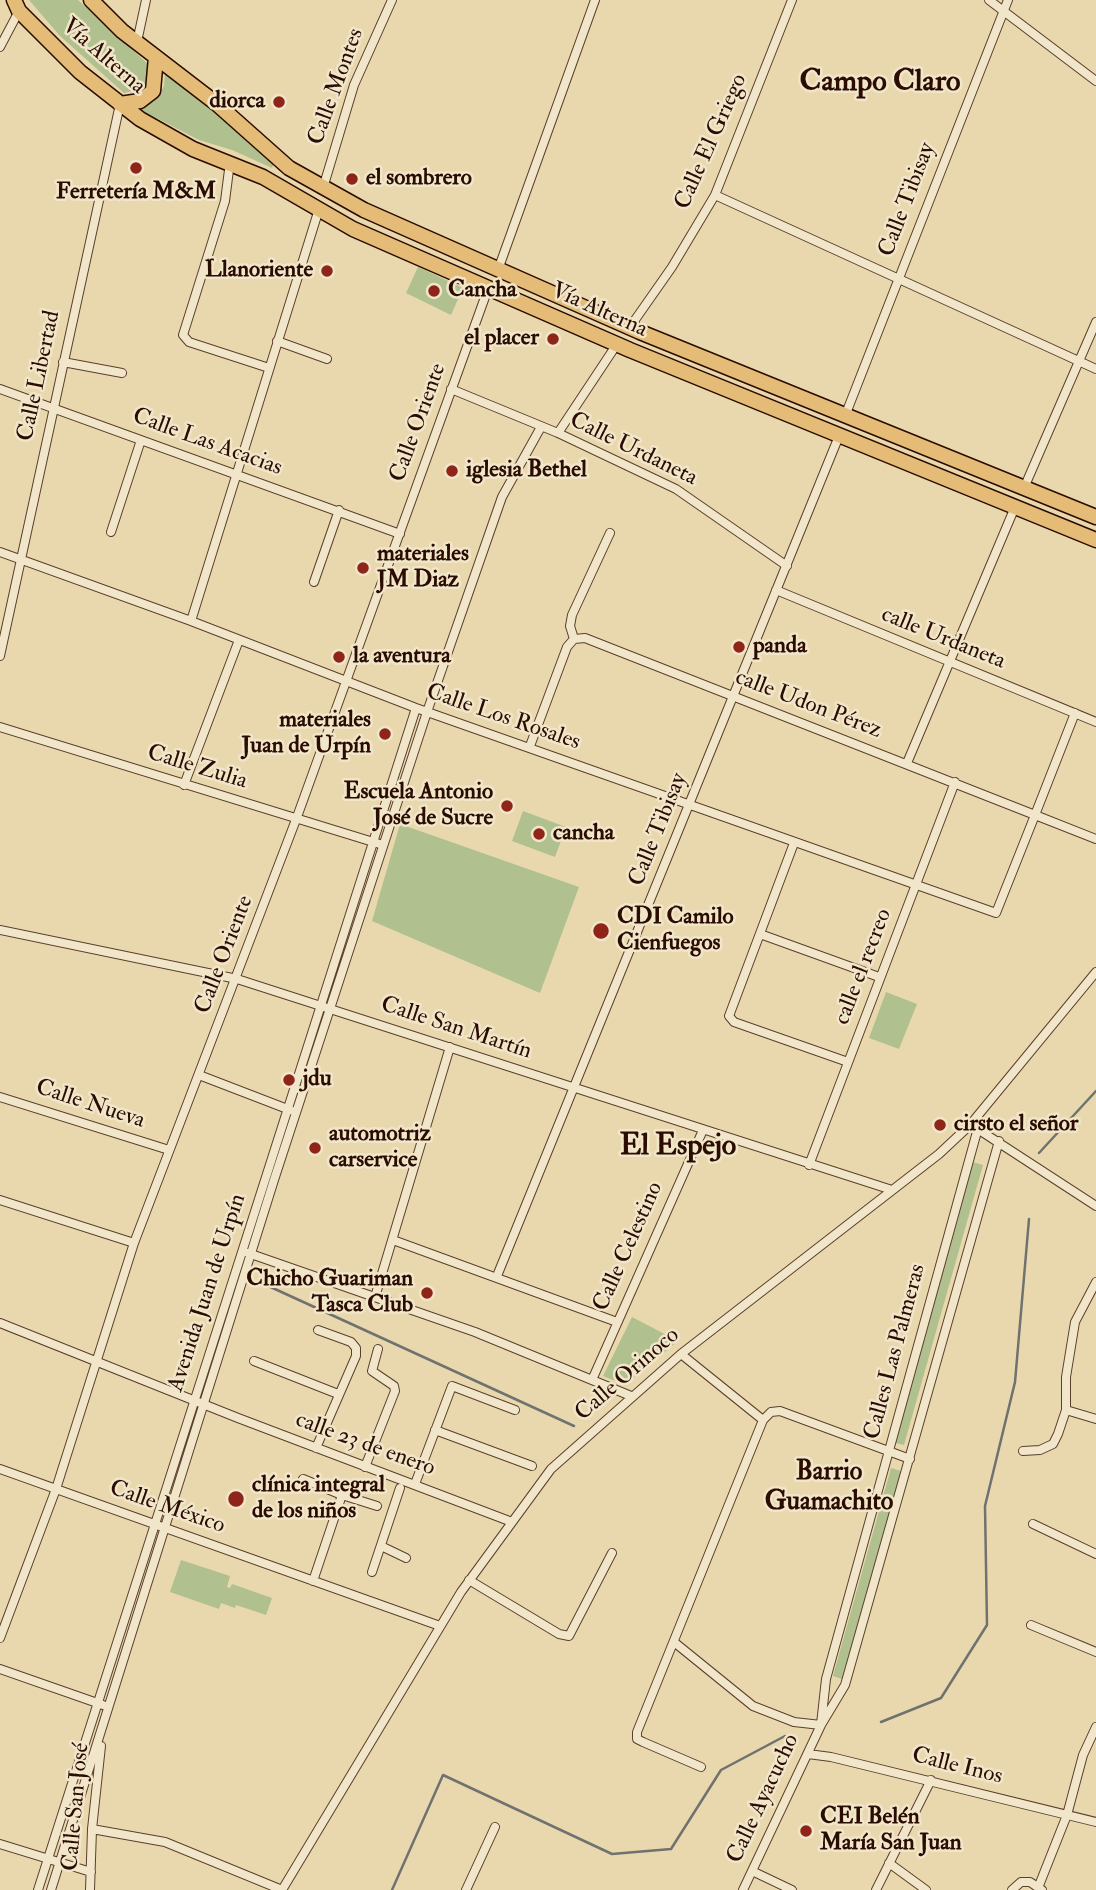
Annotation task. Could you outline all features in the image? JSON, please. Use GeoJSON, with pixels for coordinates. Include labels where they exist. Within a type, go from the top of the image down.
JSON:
{"type":"FeatureCollection","features":[{"type":"Feature","properties":{"kind":"highway","name":"Vía Alterna"},"geometry":{"type":"LineString","coordinates":[[91,0],[137,42],[217,104],[289,168],[364,211],[499,267],[630,327],[1096,517]]}},
{"type":"Feature","properties":{"kind":"highway","name":"Vía Alterna"},"geometry":{"type":"LineString","coordinates":[[17,5],[80,72],[120,104],[173,138],[230,162],[353,229],[617,344],[1096,540]]}},
{"type":"Feature","properties":{"kind":"highway"},"geometry":{"type":"LineString","coordinates":[[120,104],[140,102],[153,91],[156,57]]}},
{"type":"Feature","properties":{"kind":"street"},"geometry":{"type":"LineString","coordinates":[[137,42],[146,0]]}},
{"type":"Feature","properties":{"kind":"street","name":"Calle Montes"},"geometry":{"type":"LineString","coordinates":[[323,188],[354,85],[392,0]]}},
{"type":"Feature","properties":{"kind":"street"},"geometry":{"type":"LineString","coordinates":[[499,267],[595,0]]}},
{"type":"Feature","properties":{"kind":"street","name":"Calle El Griego"},"geometry":{"type":"LineString","coordinates":[[630,327],[672,267],[715,195],[792,0]]}},
{"type":"Feature","properties":{"kind":"street"},"geometry":{"type":"LineString","coordinates":[[989,0],[1096,81]]}},
{"type":"Feature","properties":{"kind":"street","name":"Calle Tibisay"},"geometry":{"type":"LineString","coordinates":[[845,416],[1008,0]]}},
{"type":"Feature","properties":{"kind":"street"},"geometry":{"type":"LineString","coordinates":[[0,47],[17,5]]}},
{"type":"Feature","properties":{"kind":"street","name":"Calle Libertad"},"geometry":{"type":"LineString","coordinates":[[0,656],[120,104]]}},
{"type":"Feature","properties":{"kind":"street"},"geometry":{"type":"LineString","coordinates":[[230,162],[225,201],[183,335],[189,342],[269,369]]}},
{"type":"Feature","properties":{"kind":"street"},"geometry":{"type":"LineString","coordinates":[[715,195],[897,281],[1096,369]]}},
{"type":"Feature","properties":{"kind":"street"},"geometry":{"type":"LineString","coordinates":[[191,621],[319,209]]}},
{"type":"Feature","properties":{"kind":"street","name":"Calle Oriente"},"geometry":{"type":"LineString","coordinates":[[0,1638],[55,1489],[134,1243],[237,979],[489,286]]}},
{"type":"Feature","properties":{"kind":"street"},"geometry":{"type":"LineString","coordinates":[[1024,488],[1096,322]]}},
{"type":"Feature","properties":{"kind":"street"},"geometry":{"type":"LineString","coordinates":[[277,341],[327,359]]}},
{"type":"Feature","properties":{"kind":"street"},"geometry":{"type":"LineString","coordinates":[[558,433],[617,344]]}},
{"type":"Feature","properties":{"kind":"street"},"geometry":{"type":"LineString","coordinates":[[63,362],[122,373]]}},
{"type":"Feature","properties":{"kind":"street","name":"Calle Las Acacias"},"geometry":{"type":"LineString","coordinates":[[0,389],[400,534]]}},
{"type":"Feature","properties":{"kind":"street","name":"Calle Urdaneta"},"geometry":{"type":"LineString","coordinates":[[451,389],[558,433],[676,489],[787,566]]}},
{"type":"Feature","properties":{"kind":"street","name":"Avenida Juan de Urpín"},"geometry":{"type":"LineString","coordinates":[[38,1890],[194,1400],[296,1112],[427,712],[502,497],[541,427]]}},
{"type":"Feature","properties":{"kind":"street","name":"Calle Tibisay"},"geometry":{"type":"LineString","coordinates":[[497,1276],[576,1088],[839,436]]}},
{"type":"Feature","properties":{"kind":"street"},"geometry":{"type":"LineString","coordinates":[[111,532],[141,440]]}},
{"type":"Feature","properties":{"kind":"street"},"geometry":{"type":"LineString","coordinates":[[907,763],[1015,507]]}},
{"type":"Feature","properties":{"kind":"street"},"geometry":{"type":"LineString","coordinates":[[314,582],[339,510]]}},
{"type":"Feature","properties":{"kind":"street"},"geometry":{"type":"LineString","coordinates":[[530,746],[567,648],[574,639],[570,626],[572,615],[610,533]]}},
{"type":"Feature","properties":{"kind":"street","name":"Calle Los Rosales"},"geometry":{"type":"LineString","coordinates":[[0,552],[191,621],[427,712],[530,746],[689,806],[996,913],[1035,815]]}},
{"type":"Feature","properties":{"kind":"street","name":"calle Urdaneta"},"geometry":{"type":"LineString","coordinates":[[776,590],[1096,722]]}},
{"type":"Feature","properties":{"kind":"street","name":"calle Udon Pérez"},"geometry":{"type":"LineString","coordinates":[[574,639],[585,638],[1096,839]]}},
{"type":"Feature","properties":{"kind":"street"},"geometry":{"type":"LineString","coordinates":[[184,785],[239,640]]}},
{"type":"Feature","properties":{"kind":"street","name":"Avenida Juan de Urpín"},"geometry":{"type":"LineString","coordinates":[[51,1890],[204,1404],[287,1108],[416,708]]}},
{"type":"Feature","properties":{"kind":"street"},"geometry":{"type":"LineString","coordinates":[[1035,815],[1075,713]]}},
{"type":"Feature","properties":{"kind":"street","name":"Calle Zulia"},"geometry":{"type":"LineString","coordinates":[[0,727],[383,845]]}},
{"type":"Feature","properties":{"kind":"street","name":"calle el recreo"},"geometry":{"type":"LineString","coordinates":[[809,1165],[955,782]]}},
{"type":"Feature","properties":{"kind":"street"},"geometry":{"type":"LineString","coordinates":[[794,843],[729,1016],[734,1022],[848,1062]]}},
{"type":"Feature","properties":{"kind":"street","name":"Calle San Martín"},"geometry":{"type":"LineString","coordinates":[[0,930],[237,979],[892,1190]]}},
{"type":"Feature","properties":{"kind":"street"},"geometry":{"type":"LineString","coordinates":[[760,934],[879,977]]}},
{"type":"Feature","properties":{"kind":"street","name":"Calle Orinoco"},"geometry":{"type":"LineString","coordinates":[[282,1890],[469,1580],[551,1469],[681,1354],[974,1126],[1094,979]]}},
{"type":"Feature","properties":{"kind":"street"},"geometry":{"type":"LineString","coordinates":[[375,1297],[450,1046]]}},
{"type":"Feature","properties":{"kind":"street"},"geometry":{"type":"LineString","coordinates":[[199,1075],[296,1112]]}},
{"type":"Feature","properties":{"kind":"street","name":"Calle Nueva"},"geometry":{"type":"LineString","coordinates":[[0,1097],[169,1150]]}},
{"type":"Feature","properties":{"kind":"street"},"geometry":{"type":"LineString","coordinates":[[974,1126],[999,1140],[1054,1181],[1096,1206]]}},
{"type":"Feature","properties":{"kind":"street","name":"Calles Las Palmeras"},"geometry":{"type":"LineString","coordinates":[[821,1725],[826,1679],[889,1452],[974,1126]]}},
{"type":"Feature","properties":{"kind":"street","name":"Calle Celestino"},"geometry":{"type":"LineString","coordinates":[[592,1380],[703,1130]]}},
{"type":"Feature","properties":{"kind":"street","name":"Calles Las Palmeras"},"geometry":{"type":"LineString","coordinates":[[821,1725],[845,1685],[999,1140]]}},
{"type":"Feature","properties":{"kind":"street"},"geometry":{"type":"LineString","coordinates":[[0,1200],[134,1243]]}},
{"type":"Feature","properties":{"kind":"street"},"geometry":{"type":"LineString","coordinates":[[393,1240],[617,1322]]}},
{"type":"Feature","properties":{"kind":"street"},"geometry":{"type":"LineString","coordinates":[[247,1252],[475,1332],[631,1396]]}},
{"type":"Feature","properties":{"kind":"street"},"geometry":{"type":"LineString","coordinates":[[1023,1451],[1040,1450],[1053,1444],[1066,1410],[1066,1377],[1075,1322],[1096,1282]]}},
{"type":"Feature","properties":{"kind":"street"},"geometry":{"type":"LineString","coordinates":[[0,1322],[204,1404]]}},
{"type":"Feature","properties":{"kind":"street"},"geometry":{"type":"LineString","coordinates":[[316,1448],[356,1356],[356,1348],[351,1342],[318,1329]]}},
{"type":"Feature","properties":{"kind":"street"},"geometry":{"type":"LineString","coordinates":[[365,1467],[395,1391],[394,1386],[372,1371],[378,1349]]}},
{"type":"Feature","properties":{"kind":"street"},"geometry":{"type":"LineString","coordinates":[[681,1354],[763,1420]]}},
{"type":"Feature","properties":{"kind":"street"},"geometry":{"type":"LineString","coordinates":[[254,1361],[338,1394]]}},
{"type":"Feature","properties":{"kind":"street"},"geometry":{"type":"LineString","coordinates":[[415,1484],[452,1386],[515,1410]]}},
{"type":"Feature","properties":{"kind":"street","name":"calle 23 de enero"},"geometry":{"type":"LineString","coordinates":[[204,1404],[512,1522]]}},
{"type":"Feature","properties":{"kind":"street"},"geometry":{"type":"LineString","coordinates":[[1066,1410],[1096,1419]]}},
{"type":"Feature","properties":{"kind":"street"},"geometry":{"type":"LineString","coordinates":[[701,1768],[637,1739],[637,1732],[763,1420],[771,1412],[780,1411],[910,1459]]}},
{"type":"Feature","properties":{"kind":"street"},"geometry":{"type":"LineString","coordinates":[[435,1430],[532,1466]]}},
{"type":"Feature","properties":{"kind":"street","name":"Calle México"},"geometry":{"type":"LineString","coordinates":[[0,1469],[440,1626]]}},
{"type":"Feature","properties":{"kind":"street"},"geometry":{"type":"LineString","coordinates":[[303,1479],[377,1506]]}},
{"type":"Feature","properties":{"kind":"street"},"geometry":{"type":"LineString","coordinates":[[372,1572],[400,1488]]}},
{"type":"Feature","properties":{"kind":"street"},"geometry":{"type":"LineString","coordinates":[[313,1581],[342,1495]]}},
{"type":"Feature","properties":{"kind":"street"},"geometry":{"type":"LineString","coordinates":[[1033,1524],[1096,1554]]}},
{"type":"Feature","properties":{"kind":"street"},"geometry":{"type":"LineString","coordinates":[[381,1546],[406,1558]]}},
{"type":"Feature","properties":{"kind":"street"},"geometry":{"type":"LineString","coordinates":[[469,1580],[559,1634],[569,1636],[612,1553]]}},
{"type":"Feature","properties":{"kind":"street"},"geometry":{"type":"LineString","coordinates":[[1031,1625],[1096,1652]]}},
{"type":"Feature","properties":{"kind":"street"},"geometry":{"type":"LineString","coordinates":[[674,1642],[753,1706],[794,1721],[821,1725]]}},
{"type":"Feature","properties":{"kind":"street"},"geometry":{"type":"LineString","coordinates":[[0,1669],[110,1707]]}},
{"type":"Feature","properties":{"kind":"street","name":"Calle Ayacucho"},"geometry":{"type":"LineString","coordinates":[[743,1890],[821,1725]]}},
{"type":"Feature","properties":{"kind":"street","name":"Calle San José"},"geometry":{"type":"LineString","coordinates":[[90,1890],[92,1829],[103,1727]]}},
{"type":"Feature","properties":{"kind":"street"},"geometry":{"type":"LineString","coordinates":[[1012,1890],[1021,1882],[1030,1882],[1040,1889],[1067,1815],[1083,1755],[1096,1727]]}},
{"type":"Feature","properties":{"kind":"street","name":"Calle Inos"},"geometry":{"type":"LineString","coordinates":[[808,1754],[931,1780],[1096,1822]]}},
{"type":"Feature","properties":{"kind":"street"},"geometry":{"type":"LineString","coordinates":[[876,1890],[931,1780]]}},
{"type":"Feature","properties":{"kind":"street"},"geometry":{"type":"LineString","coordinates":[[466,1890],[495,1827]]}},
{"type":"Feature","properties":{"kind":"street"},"geometry":{"type":"LineString","coordinates":[[92,1829],[165,1842],[282,1890]]}},
{"type":"Feature","properties":{"kind":"street"},"geometry":{"type":"LineString","coordinates":[[0,1844],[91,1872]]}},
{"type":"Feature","properties":{"kind":"street"},"geometry":{"type":"LineString","coordinates":[[889,1863],[926,1890]]}},
{"type":"Feature","properties":{"kind":"street"},"geometry":{"type":"LineString","coordinates":[[752,1871],[792,1890]]}},
{"type":"Feature","properties":{"kind":"green space"},"geometry":{"type":"Polygon","coordinates":[[[29,0],[78,0],[147,63],[150,75],[145,88],[124,93],[60,36],[29,0]]]}},
{"type":"Feature","properties":{"kind":"green space"},"geometry":{"type":"Polygon","coordinates":[[[165,71],[275,161],[272,168],[232,150],[199,140],[141,110],[154,101],[164,86],[165,71]]]}},
{"type":"Feature","properties":{"kind":"green space","name":"Cancha"},"geometry":{"type":"Polygon","coordinates":[[[418,267],[463,288],[451,315],[406,293],[418,267]]]}},
{"type":"Feature","properties":{"kind":"green space","name":"cancha"},"geometry":{"type":"Polygon","coordinates":[[[523,811],[566,827],[555,857],[512,841],[523,811]]]}},
{"type":"Feature","properties":{"kind":"green space"},"geometry":{"type":"Polygon","coordinates":[[[400,824],[579,887],[540,993],[372,921],[400,824]]]}},
{"type":"Feature","properties":{"kind":"green space"},"geometry":{"type":"Polygon","coordinates":[[[886,992],[917,1004],[899,1049],[869,1038],[886,992]]]}},
{"type":"Feature","properties":{"kind":"green space"},"geometry":{"type":"Polygon","coordinates":[[[973,1162],[983,1165],[904,1445],[895,1443],[973,1162]]]}},
{"type":"Feature","properties":{"kind":"green space"},"geometry":{"type":"Polygon","coordinates":[[[632,1317],[678,1341],[625,1385],[603,1376],[632,1317]]]}},
{"type":"Feature","properties":{"kind":"green space"},"geometry":{"type":"Polygon","coordinates":[[[891,1468],[901,1471],[842,1679],[833,1676],[891,1468]]]}},
{"type":"Feature","properties":{"kind":"green space"},"geometry":{"type":"Polygon","coordinates":[[[181,1560],[230,1576],[227,1587],[230,1588],[232,1584],[272,1598],[266,1615],[221,1603],[219,1609],[170,1592],[181,1560]]]}},
{"type":"Feature","properties":{"kind":"waterway"},"geometry":{"type":"LineString","coordinates":[[1039,1153],[1096,1091]]}},
{"type":"Feature","properties":{"kind":"waterway"},"geometry":{"type":"LineString","coordinates":[[881,1722],[941,1698],[987,1625],[985,1506],[1015,1382],[1029,1219]]}},
{"type":"Feature","properties":{"kind":"waterway"},"geometry":{"type":"LineString","coordinates":[[264,1284],[574,1426]]}},
{"type":"Feature","properties":{"kind":"waterway"},"geometry":{"type":"LineString","coordinates":[[392,1890],[443,1775],[612,1854],[671,1849],[721,1770],[785,1736]]}},
{"type":"Feature","properties":{"kind":"place","name":"diorca"},"geometry":{"type":"Point","coordinates":[279,102]}},
{"type":"Feature","properties":{"kind":"place","name":"Ferretería M&M"},"geometry":{"type":"Point","coordinates":[136,168]}},
{"type":"Feature","properties":{"kind":"place","name":"el sombrero"},"geometry":{"type":"Point","coordinates":[352,179]}},
{"type":"Feature","properties":{"kind":"place","name":"Llanoriente"},"geometry":{"type":"Point","coordinates":[327,271]}},
{"type":"Feature","properties":{"kind":"place","name":"Cancha"},"geometry":{"type":"Point","coordinates":[434,291]}},
{"type":"Feature","properties":{"kind":"place","name":"el placer"},"geometry":{"type":"Point","coordinates":[553,339]}},
{"type":"Feature","properties":{"kind":"place","name":"iglesia Bethel"},"geometry":{"type":"Point","coordinates":[452,471]}},
{"type":"Feature","properties":{"kind":"place","name":"materiales JM Diaz"},"geometry":{"type":"Point","coordinates":[363,568]}},
{"type":"Feature","properties":{"kind":"place","name":"panda"},"geometry":{"type":"Point","coordinates":[739,647]}},
{"type":"Feature","properties":{"kind":"place","name":"la aventura"},"geometry":{"type":"Point","coordinates":[339,657]}},
{"type":"Feature","properties":{"kind":"place","name":"materiales Juan de Urpín"},"geometry":{"type":"Point","coordinates":[385,734]}},
{"type":"Feature","properties":{"kind":"place","name":"Escuela Antonio José de Sucre"},"geometry":{"type":"Point","coordinates":[507,806]}},
{"type":"Feature","properties":{"kind":"place","name":"cancha"},"geometry":{"type":"Point","coordinates":[539,834]}},
{"type":"Feature","properties":{"kind":"place","name":"CDI Camilo Cienfuegos"},"geometry":{"type":"Point","coordinates":[601,931]}},
{"type":"Feature","properties":{"kind":"place","name":"jdu"},"geometry":{"type":"Point","coordinates":[289,1080]}},
{"type":"Feature","properties":{"kind":"place","name":"cirsto el señor"},"geometry":{"type":"Point","coordinates":[940,1125]}},
{"type":"Feature","properties":{"kind":"place","name":"automotriz carservice"},"geometry":{"type":"Point","coordinates":[315,1148]}},
{"type":"Feature","properties":{"kind":"place","name":"Chicho Guariman Tasca Club"},"geometry":{"type":"Point","coordinates":[427,1293]}},
{"type":"Feature","properties":{"kind":"place","name":"clínica integral de los niños"},"geometry":{"type":"Point","coordinates":[236,1499]}},
{"type":"Feature","properties":{"kind":"place","name":"CEI Belén María San Juan"},"geometry":{"type":"Point","coordinates":[806,1831]}},
{"type":"Feature","properties":{"kind":"district","name":"Campo Claro"},"geometry":{"type":"Point","coordinates":[880,84]}},
{"type":"Feature","properties":{"kind":"district","name":"El Espejo"},"geometry":{"type":"Point","coordinates":[678,1148]}},
{"type":"Feature","properties":{"kind":"district","name":"Barrio Guamachito"},"geometry":{"type":"Point","coordinates":[829,1488]}}]}
